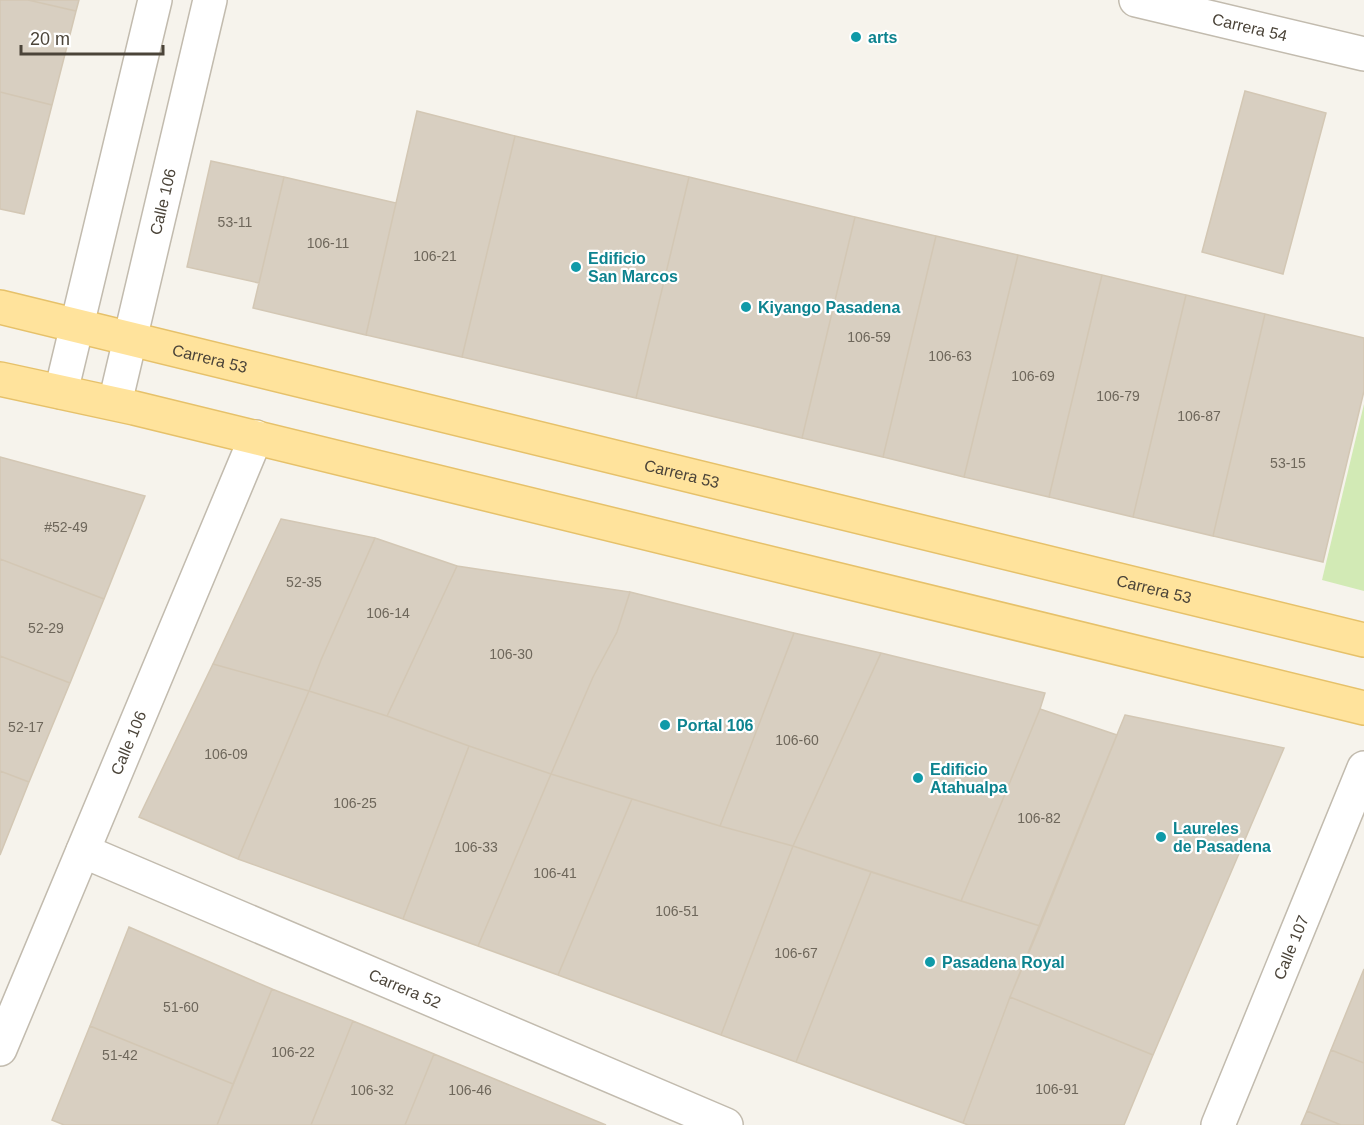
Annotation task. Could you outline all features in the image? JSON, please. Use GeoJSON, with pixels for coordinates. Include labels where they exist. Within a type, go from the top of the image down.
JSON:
{"type":"FeatureCollection","features":[{"type":"Feature","properties":{"kind":"main road","name":"Carrera 53"},"geometry":{"type":"LineString","coordinates":[[0,307],[1364,640]]}},
{"type":"Feature","properties":{"kind":"main road"},"geometry":{"type":"LineString","coordinates":[[0,379],[115,403],[1364,708]]}},
{"type":"Feature","properties":{"kind":"street"},"geometry":{"type":"LineString","coordinates":[[62,392],[155,0]]}},
{"type":"Feature","properties":{"kind":"street","name":"Calle 106"},"geometry":{"type":"LineString","coordinates":[[115,403],[210,0]]}},
{"type":"Feature","properties":{"kind":"street","name":"Carrera 54"},"geometry":{"type":"LineString","coordinates":[[1136,0],[1193,7],[1364,54]]}},
{"type":"Feature","properties":{"kind":"street","name":"Calle 106"},"geometry":{"type":"LineString","coordinates":[[0,1049],[256,438]]}},
{"type":"Feature","properties":{"kind":"street","name":"Calle 107"},"geometry":{"type":"LineString","coordinates":[[1218,1125],[1364,768]]}},
{"type":"Feature","properties":{"kind":"street","name":"Carrera 52"},"geometry":{"type":"LineString","coordinates":[[84,850],[726,1125]]}},
{"type":"Feature","properties":{"kind":"green space"},"geometry":{"type":"Polygon","coordinates":[[[1364,404],[1364,591],[1322,580],[1364,404]]]}},
{"type":"Feature","properties":{"kind":"building"},"geometry":{"type":"Polygon","coordinates":[[[0,0],[28,0],[76,11],[52,105],[0,92],[0,0]]]}},
{"type":"Feature","properties":{"kind":"building"},"geometry":{"type":"Polygon","coordinates":[[[28,0],[79,0],[76,11],[28,0]]]}},
{"type":"Feature","properties":{"kind":"building"},"geometry":{"type":"Polygon","coordinates":[[[1245,91],[1326,113],[1283,274],[1202,252],[1245,91]]]}},
{"type":"Feature","properties":{"kind":"building"},"geometry":{"type":"Polygon","coordinates":[[[0,92],[52,105],[24,214],[0,209],[0,92]]]}},
{"type":"Feature","properties":{"kind":"building"},"geometry":{"type":"Polygon","coordinates":[[[417,111],[515,136],[462,357],[366,335],[417,111]]]}},
{"type":"Feature","properties":{"kind":"building","name":"Edificio San Marcos"},"geometry":{"type":"Polygon","coordinates":[[[515,136],[689,177],[636,398],[462,357],[515,136]]]}},
{"type":"Feature","properties":{"kind":"building"},"geometry":{"type":"Polygon","coordinates":[[[211,161],[284,177],[259,283],[187,267],[211,161]]]}},
{"type":"Feature","properties":{"kind":"building"},"geometry":{"type":"Polygon","coordinates":[[[284,177],[396,203],[366,335],[253,308],[284,177]]]}},
{"type":"Feature","properties":{"kind":"building","name":"Kiyango Pasadena"},"geometry":{"type":"Polygon","coordinates":[[[689,177],[855,217],[802,438],[636,398],[689,177]]]}},
{"type":"Feature","properties":{"kind":"building"},"geometry":{"type":"Polygon","coordinates":[[[855,217],[936,236],[883,457],[802,438],[855,217]]]}},
{"type":"Feature","properties":{"kind":"building"},"geometry":{"type":"Polygon","coordinates":[[[936,236],[1018,255],[964,477],[883,457],[936,236]]]}},
{"type":"Feature","properties":{"kind":"building"},"geometry":{"type":"Polygon","coordinates":[[[1018,255],[1102,275],[1049,497],[964,477],[1018,255]]]}},
{"type":"Feature","properties":{"kind":"building"},"geometry":{"type":"Polygon","coordinates":[[[1102,275],[1186,295],[1133,517],[1049,497],[1102,275]]]}},
{"type":"Feature","properties":{"kind":"building"},"geometry":{"type":"Polygon","coordinates":[[[1186,295],[1265,314],[1213,536],[1133,517],[1186,295]]]}},
{"type":"Feature","properties":{"kind":"building"},"geometry":{"type":"Polygon","coordinates":[[[1265,314],[1364,338],[1364,391],[1323,562],[1213,536],[1265,314]]]}},
{"type":"Feature","properties":{"kind":"building"},"geometry":{"type":"Polygon","coordinates":[[[0,457],[145,496],[104,599],[0,559],[0,457]]]}},
{"type":"Feature","properties":{"kind":"building"},"geometry":{"type":"Polygon","coordinates":[[[281,519],[375,538],[309,691],[213,664],[281,519]]]}},
{"type":"Feature","properties":{"kind":"building"},"geometry":{"type":"Polygon","coordinates":[[[375,538],[457,566],[387,716],[309,691],[375,538]]]}},
{"type":"Feature","properties":{"kind":"building"},"geometry":{"type":"Polygon","coordinates":[[[0,559],[104,599],[70,683],[0,656],[0,559]]]}},
{"type":"Feature","properties":{"kind":"building"},"geometry":{"type":"Polygon","coordinates":[[[457,566],[630,592],[617,632],[593,677],[551,774],[387,716],[457,566]]]}},
{"type":"Feature","properties":{"kind":"building","name":"Portal 106"},"geometry":{"type":"Polygon","coordinates":[[[630,592],[794,633],[720,826],[551,774],[593,677],[617,632],[630,592]]]}},
{"type":"Feature","properties":{"kind":"building"},"geometry":{"type":"Polygon","coordinates":[[[794,633],[881,653],[793,846],[720,826],[794,633]]]}},
{"type":"Feature","properties":{"kind":"building","name":"Edificio Atahualpa"},"geometry":{"type":"Polygon","coordinates":[[[881,653],[1045,693],[961,901],[793,846],[881,653]]]}},
{"type":"Feature","properties":{"kind":"building"},"geometry":{"type":"Polygon","coordinates":[[[0,656],[70,683],[29,782],[0,771],[0,656]]]}},
{"type":"Feature","properties":{"kind":"building"},"geometry":{"type":"Polygon","coordinates":[[[213,664],[309,691],[238,859],[139,817],[213,664]]]}},
{"type":"Feature","properties":{"kind":"building"},"geometry":{"type":"Polygon","coordinates":[[[309,691],[469,746],[403,919],[238,859],[309,691]]]}},
{"type":"Feature","properties":{"kind":"building"},"geometry":{"type":"Polygon","coordinates":[[[1040,709],[1117,735],[1040,926],[961,901],[1040,709]]]}},
{"type":"Feature","properties":{"kind":"building","name":"Laureles de Pasadena"},"geometry":{"type":"Polygon","coordinates":[[[1125,715],[1284,748],[1153,1055],[1010,997],[1125,715]]]}},
{"type":"Feature","properties":{"kind":"building"},"geometry":{"type":"Polygon","coordinates":[[[469,746],[551,774],[478,946],[403,919],[469,746]]]}},
{"type":"Feature","properties":{"kind":"building"},"geometry":{"type":"Polygon","coordinates":[[[0,771],[29,782],[0,855],[0,771]]]}},
{"type":"Feature","properties":{"kind":"building"},"geometry":{"type":"Polygon","coordinates":[[[551,774],[632,799],[558,975],[478,946],[551,774]]]}},
{"type":"Feature","properties":{"kind":"building"},"geometry":{"type":"Polygon","coordinates":[[[632,799],[793,846],[721,1035],[558,975],[632,799]]]}},
{"type":"Feature","properties":{"kind":"building"},"geometry":{"type":"Polygon","coordinates":[[[793,846],[871,872],[796,1062],[721,1035],[793,846]]]}},
{"type":"Feature","properties":{"kind":"building","name":"Pasadena Royal"},"geometry":{"type":"Polygon","coordinates":[[[871,872],[1040,926],[1010,997],[963,1123],[796,1062],[871,872]]]}},
{"type":"Feature","properties":{"kind":"building"},"geometry":{"type":"Polygon","coordinates":[[[129,927],[272,989],[233,1084],[90,1026],[129,927]]]}},
{"type":"Feature","properties":{"kind":"building"},"geometry":{"type":"Polygon","coordinates":[[[1364,969],[1364,1063],[1331,1050],[1364,969]]]}},
{"type":"Feature","properties":{"kind":"building"},"geometry":{"type":"Polygon","coordinates":[[[272,989],[353,1021],[311,1125],[217,1125],[272,989]]]}},
{"type":"Feature","properties":{"kind":"building"},"geometry":{"type":"Polygon","coordinates":[[[1010,997],[1153,1055],[1124,1125],[968,1125],[963,1123],[1010,997]]]}},
{"type":"Feature","properties":{"kind":"building"},"geometry":{"type":"Polygon","coordinates":[[[353,1021],[434,1054],[405,1125],[311,1125],[353,1021]]]}},
{"type":"Feature","properties":{"kind":"building"},"geometry":{"type":"Polygon","coordinates":[[[90,1026],[233,1084],[217,1125],[64,1125],[52,1120],[90,1026]]]}},
{"type":"Feature","properties":{"kind":"building"},"geometry":{"type":"Polygon","coordinates":[[[1331,1050],[1364,1063],[1364,1125],[1341,1125],[1307,1111],[1331,1050]]]}},
{"type":"Feature","properties":{"kind":"building"},"geometry":{"type":"Polygon","coordinates":[[[434,1054],[606,1125],[405,1125],[434,1054]]]}},
{"type":"Feature","properties":{"kind":"building"},"geometry":{"type":"Polygon","coordinates":[[[1307,1111],[1341,1125],[1301,1125],[1307,1111]]]}},
{"type":"Feature","properties":{"kind":"place","name":"arts"},"geometry":{"type":"Point","coordinates":[856,37]}},
{"type":"Feature","properties":{"kind":"place","name":"Edificio San Marcos"},"geometry":{"type":"Point","coordinates":[576,267]}},
{"type":"Feature","properties":{"kind":"place","name":"Kiyango Pasadena"},"geometry":{"type":"Point","coordinates":[746,307]}},
{"type":"Feature","properties":{"kind":"place","name":"Portal 106"},"geometry":{"type":"Point","coordinates":[665,725]}},
{"type":"Feature","properties":{"kind":"place","name":"Edificio Atahualpa"},"geometry":{"type":"Point","coordinates":[918,778]}},
{"type":"Feature","properties":{"kind":"place","name":"Laureles de Pasadena"},"geometry":{"type":"Point","coordinates":[1161,837]}},
{"type":"Feature","properties":{"kind":"place","name":"Pasadena Royal"},"geometry":{"type":"Point","coordinates":[930,962]}}]}
